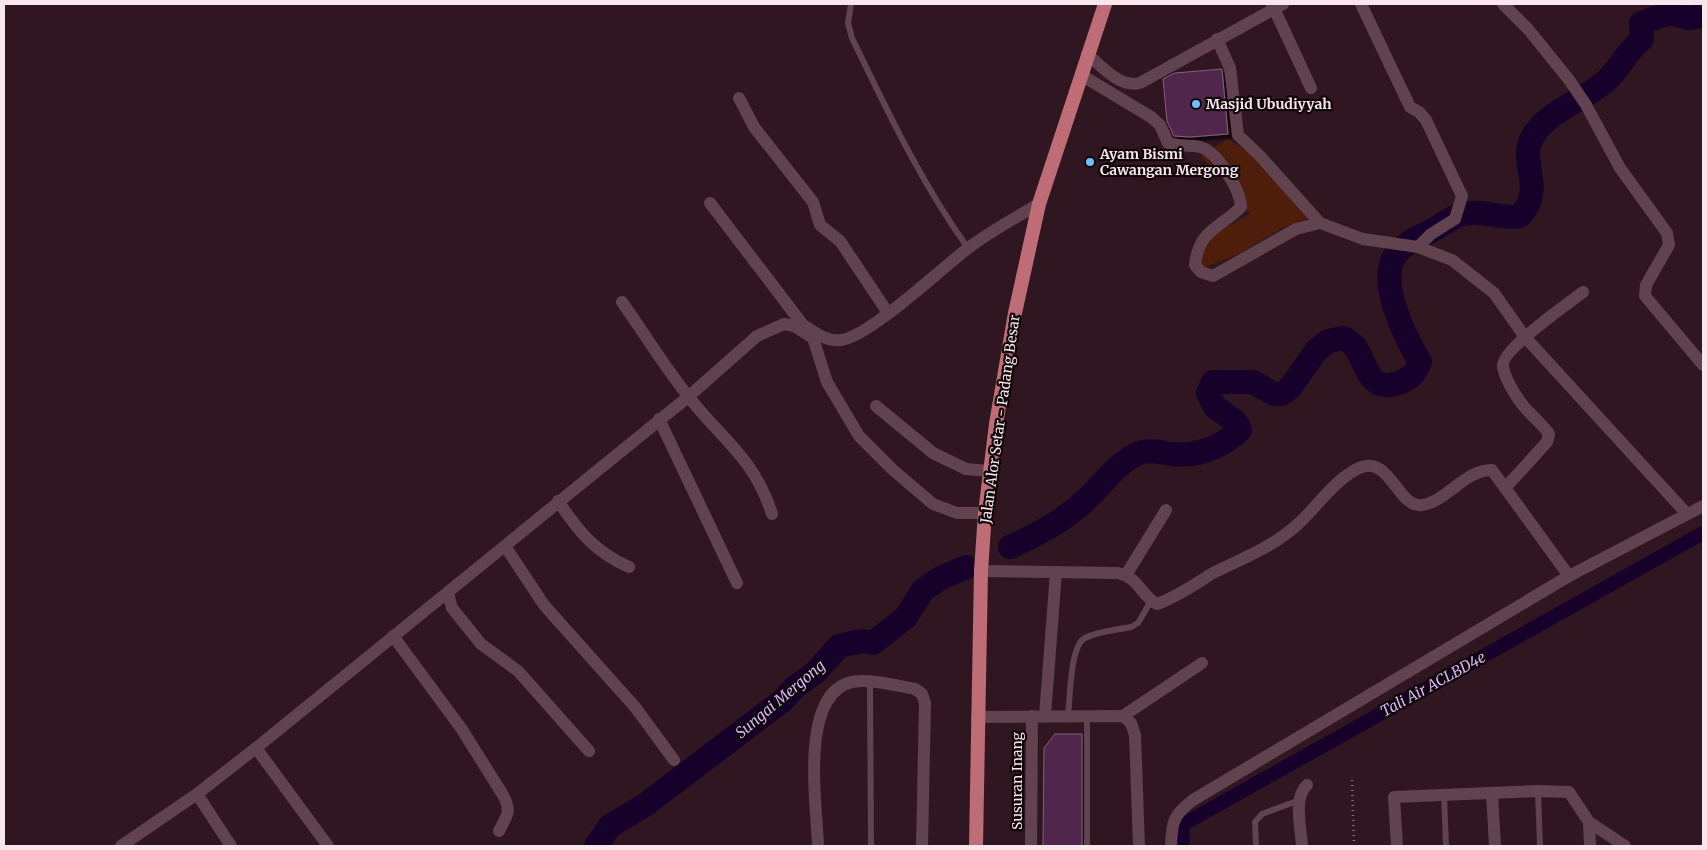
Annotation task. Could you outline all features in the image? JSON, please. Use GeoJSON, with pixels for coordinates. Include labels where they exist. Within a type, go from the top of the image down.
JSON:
{"type":"FeatureCollection","features":[{"type":"Feature","properties":{"kind":"main road","name":"Jalan Alor Setar - Padang Besar"},"geometry":{"type":"LineString","coordinates":[[976,846],[976,717],[981,571],[990,471],[1015,313],[1039,204],[1105,4]]}},
{"type":"Feature","properties":{"kind":"street"},"geometry":{"type":"LineString","coordinates":[[1361,4],[1410,107],[1419,112],[1426,120],[1462,196],[1455,219],[1416,247]]}},
{"type":"Feature","properties":{"kind":"street"},"geometry":{"type":"LineString","coordinates":[[1503,4],[1528,29],[1570,82],[1586,105],[1620,168],[1667,233],[1670,245],[1646,286],[1645,296],[1703,364]]}},
{"type":"Feature","properties":{"kind":"street"},"geometry":{"type":"LineString","coordinates":[[1087,54],[1122,82],[1130,85],[1140,83],[1277,5],[1311,88]]}},
{"type":"Feature","properties":{"kind":"street"},"geometry":{"type":"LineString","coordinates":[[1217,39],[1230,68],[1238,135],[1260,156],[1320,224],[1363,239],[1416,247],[1452,260],[1473,275],[1494,293],[1525,337],[1687,514]]}},
{"type":"Feature","properties":{"kind":"street"},"geometry":{"type":"LineString","coordinates":[[1081,75],[1152,117],[1160,124],[1168,143],[1178,146],[1200,147],[1212,156],[1232,179],[1240,196],[1241,207],[1202,238],[1197,253],[1196,265],[1201,272],[1212,276],[1296,229],[1320,224]]}},
{"type":"Feature","properties":{"kind":"street"},"geometry":{"type":"LineString","coordinates":[[739,98],[754,127],[813,202],[820,225],[840,241],[888,313]]}},
{"type":"Feature","properties":{"kind":"street"},"geometry":{"type":"LineString","coordinates":[[710,203],[803,325],[816,334],[833,340]]}},
{"type":"Feature","properties":{"kind":"street"},"geometry":{"type":"LineString","coordinates":[[121,846],[197,794],[256,748],[688,397],[757,336],[784,324],[794,326],[813,338],[844,340],[865,330],[888,313],[968,248],[1039,204]]}},
{"type":"Feature","properties":{"kind":"street"},"geometry":{"type":"LineString","coordinates":[[1506,487],[1547,442],[1549,434],[1529,413],[1502,365],[1505,358],[1525,337],[1583,292]]}},
{"type":"Feature","properties":{"kind":"street"},"geometry":{"type":"LineString","coordinates":[[622,302],[688,397],[739,451],[765,494],[772,514]]}},
{"type":"Feature","properties":{"kind":"street"},"geometry":{"type":"LineString","coordinates":[[813,338],[827,382],[859,436],[893,470],[933,504],[956,513],[985,513]]}},
{"type":"Feature","properties":{"kind":"street"},"geometry":{"type":"LineString","coordinates":[[876,406],[933,453],[966,469],[990,471]]}},
{"type":"Feature","properties":{"kind":"street"},"geometry":{"type":"LineString","coordinates":[[659,419],[737,583]]}},
{"type":"Feature","properties":{"kind":"street"},"geometry":{"type":"LineString","coordinates":[[981,571],[1126,575],[1137,582],[1151,601],[1157,604],[1166,601],[1215,573],[1250,557],[1281,538],[1343,480],[1360,468],[1374,466],[1384,472],[1411,503],[1419,506],[1431,503],[1483,470],[1492,470],[1569,576]]}},
{"type":"Feature","properties":{"kind":"street"},"geometry":{"type":"LineString","coordinates":[[558,501],[588,541],[608,558],[629,567]]}},
{"type":"Feature","properties":{"kind":"street"},"geometry":{"type":"LineString","coordinates":[[1172,846],[1172,826],[1178,811],[1193,800],[1569,576],[1703,506]]}},
{"type":"Feature","properties":{"kind":"street"},"geometry":{"type":"LineString","coordinates":[[1126,575],[1166,510]]}},
{"type":"Feature","properties":{"kind":"street"},"geometry":{"type":"LineString","coordinates":[[505,546],[544,605],[628,699],[674,760]]}},
{"type":"Feature","properties":{"kind":"street","name":"Susuran Inang"},"geometry":{"type":"LineString","coordinates":[[1031,846],[1039,716],[1056,572]]}},
{"type":"Feature","properties":{"kind":"street"},"geometry":{"type":"LineString","coordinates":[[448,592],[452,608],[480,644],[518,671],[589,751]]}},
{"type":"Feature","properties":{"kind":"street"},"geometry":{"type":"LineString","coordinates":[[393,636],[460,728],[509,806],[508,813],[499,831]]}},
{"type":"Feature","properties":{"kind":"street"},"geometry":{"type":"LineString","coordinates":[[976,717],[1123,716],[1202,663]]}},
{"type":"Feature","properties":{"kind":"street"},"geometry":{"type":"LineString","coordinates":[[818,846],[815,745],[819,714],[827,700],[839,687],[863,680],[915,689],[922,694],[925,703],[922,846]]}},
{"type":"Feature","properties":{"kind":"street"},"geometry":{"type":"LineString","coordinates":[[1123,716],[1131,723],[1135,734],[1139,846]]}},
{"type":"Feature","properties":{"kind":"street"},"geometry":{"type":"LineString","coordinates":[[256,748],[328,846]]}},
{"type":"Feature","properties":{"kind":"street"},"geometry":{"type":"LineString","coordinates":[[1302,846],[1300,800],[1303,788],[1307,784]]}},
{"type":"Feature","properties":{"kind":"street"},"geometry":{"type":"LineString","coordinates":[[1397,846],[1394,797],[1538,791],[1569,792],[1589,822],[1624,846]]}},
{"type":"Feature","properties":{"kind":"street"},"geometry":{"type":"LineString","coordinates":[[197,794],[231,846]]}},
{"type":"Feature","properties":{"kind":"street"},"geometry":{"type":"LineString","coordinates":[[1492,794],[1495,846]]}},
{"type":"Feature","properties":{"kind":"street"},"geometry":{"type":"LineString","coordinates":[[1589,822],[1590,846]]}},
{"type":"Feature","properties":{"kind":"lane"},"geometry":{"type":"LineString","coordinates":[[851,4],[848,23],[852,38],[917,169],[939,208],[968,248]]}},
{"type":"Feature","properties":{"kind":"lane"},"geometry":{"type":"LineString","coordinates":[[1068,716],[1074,653],[1079,642],[1086,637],[1131,627],[1138,623],[1151,601]]}},
{"type":"Feature","properties":{"kind":"lane"},"geometry":{"type":"LineString","coordinates":[[870,682],[871,846]]}},
{"type":"Feature","properties":{"kind":"lane"},"geometry":{"type":"LineString","coordinates":[[1087,846],[1088,716]]}},
{"type":"Feature","properties":{"kind":"lane"},"geometry":{"type":"LineString","coordinates":[[1538,791],[1540,846]]}},
{"type":"Feature","properties":{"kind":"lane"},"geometry":{"type":"LineString","coordinates":[[1444,795],[1446,846]]}},
{"type":"Feature","properties":{"kind":"lane"},"geometry":{"type":"LineString","coordinates":[[1256,846],[1255,822],[1262,814],[1300,800]]}},
{"type":"Feature","properties":{"kind":"path"},"geometry":{"type":"LineString","coordinates":[[1352,780],[1354,846]]}},
{"type":"Feature","properties":{"kind":"shaded area"},"geometry":{"type":"Polygon","coordinates":[[[1228,139],[1248,152],[1311,217],[1282,228],[1239,254],[1205,267],[1198,259],[1202,241],[1250,214],[1222,178],[1200,156],[1228,139]]]}},
{"type":"Feature","properties":{"kind":"building","name":"Masjid Ubudiyyah"},"geometry":{"type":"Polygon","coordinates":[[[1222,69],[1228,134],[1190,137],[1174,136],[1167,121],[1163,79],[1175,73],[1222,69]]]}},
{"type":"Feature","properties":{"kind":"building"},"geometry":{"type":"Polygon","coordinates":[[[1055,734],[1082,734],[1082,846],[1043,846],[1044,748],[1055,734]]]}},
{"type":"Feature","properties":{"kind":"waterway","name":"Sungai Mergong"},"geometry":{"type":"LineString","coordinates":[[1010,547],[1041,532],[1069,514],[1129,458],[1141,452],[1149,451],[1181,455],[1208,450],[1225,442],[1240,430],[1236,422],[1215,407],[1208,393],[1213,382],[1253,382],[1274,394],[1282,394],[1290,388],[1316,351],[1328,341],[1344,338],[1356,348],[1374,381],[1388,385],[1409,378],[1420,362],[1407,338],[1391,291],[1389,276],[1391,263],[1398,252],[1413,240],[1459,215],[1477,213],[1506,217],[1520,216],[1528,205],[1531,195],[1529,146],[1533,136],[1540,127],[1558,112],[1588,94],[1612,75],[1642,39],[1641,23],[1669,13],[1688,18],[1703,16]]}},
{"type":"Feature","properties":{"kind":"waterway","name":"Tali Air ACLBD4e"},"geometry":{"type":"LineString","coordinates":[[1183,846],[1182,825],[1703,533]]}},
{"type":"Feature","properties":{"kind":"waterway","name":"Sungai Mergong"},"geometry":{"type":"LineString","coordinates":[[596,846],[610,826],[645,805],[782,701],[795,687],[815,673],[839,646],[861,641],[873,643],[906,617],[923,590],[941,578],[966,567]]}},
{"type":"Feature","properties":{"kind":"place","name":"Masjid Ubudiyyah"},"geometry":{"type":"Point","coordinates":[1196,104]}},
{"type":"Feature","properties":{"kind":"place","name":"Ayam Bismi Cawangan Mergong"},"geometry":{"type":"Point","coordinates":[1090,162]}}]}
